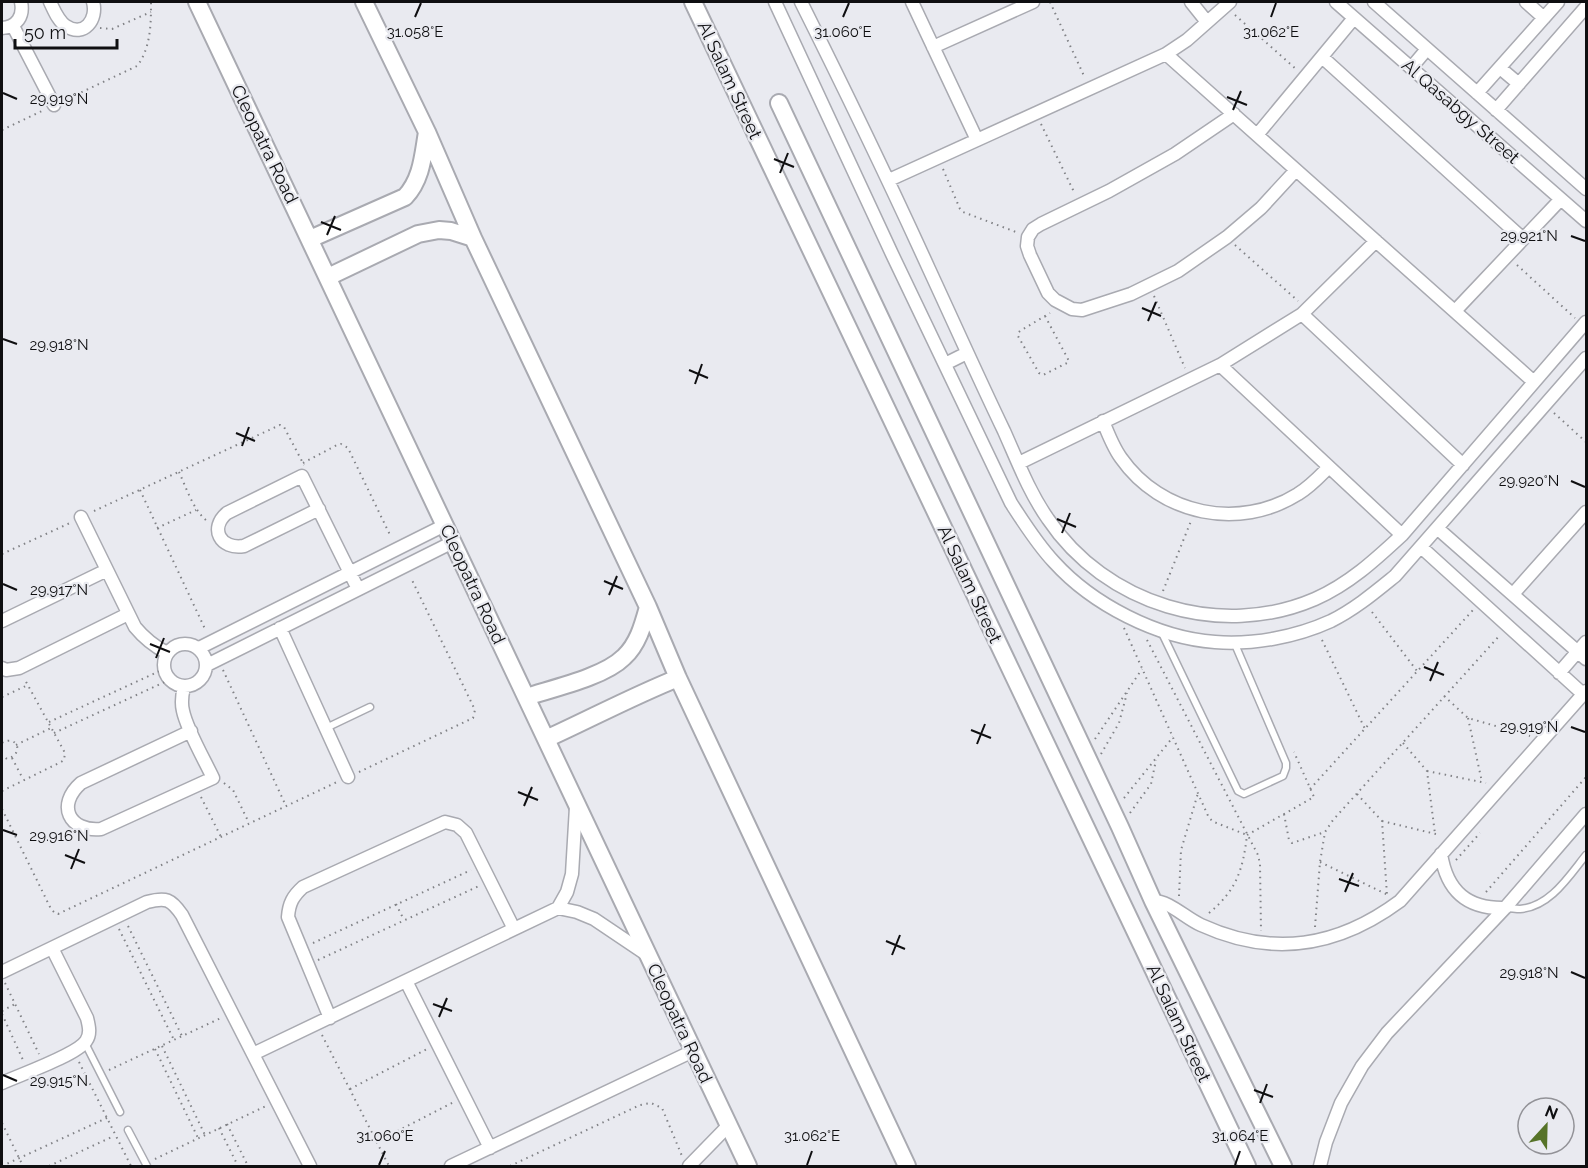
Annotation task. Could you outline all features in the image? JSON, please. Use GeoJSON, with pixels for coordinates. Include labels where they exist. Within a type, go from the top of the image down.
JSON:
{"type":"FeatureCollection","features":[{"type":"Feature","properties":{"kind":"main road","name":"Cleopatra Road"},"geometry":{"type":"LineString","coordinates":[[197,2],[748,1167]]}},
{"type":"Feature","properties":{"kind":"main road"},"geometry":{"type":"LineString","coordinates":[[364,2],[427,132],[473,238],[648,607],[678,678],[907,1167]]}},
{"type":"Feature","properties":{"kind":"main road","name":"Al Salam Street"},"geometry":{"type":"LineString","coordinates":[[693,2],[1247,1167]]}},
{"type":"Feature","properties":{"kind":"main road","name":"Al Salam Street"},"geometry":{"type":"LineString","coordinates":[[779,103],[1117,819],[1153,901],[1283,1167]]}},
{"type":"Feature","properties":{"kind":"main road"},"geometry":{"type":"LineString","coordinates":[[310,239],[405,197],[417,179],[427,132]]}},
{"type":"Feature","properties":{"kind":"main road"},"geometry":{"type":"LineString","coordinates":[[328,277],[418,234],[439,230],[473,238]]}},
{"type":"Feature","properties":{"kind":"main road"},"geometry":{"type":"LineString","coordinates":[[526,698],[600,673],[615,665],[633,647],[648,607]]}},
{"type":"Feature","properties":{"kind":"main road"},"geometry":{"type":"LineString","coordinates":[[546,739],[652,688],[678,678]]}},
{"type":"Feature","properties":{"kind":"street"},"geometry":{"type":"LineString","coordinates":[[21,2],[21,16],[18,22],[7,27],[54,105]]}},
{"type":"Feature","properties":{"kind":"street"},"geometry":{"type":"LineString","coordinates":[[50,2],[60,21],[67,27],[76,29],[85,27],[92,21],[95,13],[93,2]]}},
{"type":"Feature","properties":{"kind":"street"},"geometry":{"type":"LineString","coordinates":[[801,2],[889,180],[967,353],[1048,519],[1068,546],[1093,569],[1120,587],[1157,604],[1183,612],[1216,616],[1249,616],[1282,610],[1314,599],[1344,584],[1370,565],[1401,535],[1585,324]]}},
{"type":"Feature","properties":{"kind":"street"},"geometry":{"type":"LineString","coordinates":[[912,2],[977,140]]}},
{"type":"Feature","properties":{"kind":"street"},"geometry":{"type":"LineString","coordinates":[[933,47],[1033,2]]}},
{"type":"Feature","properties":{"kind":"street"},"geometry":{"type":"LineString","coordinates":[[1191,2],[1207,22]]}},
{"type":"Feature","properties":{"kind":"street","name":"Al Qasabgy Street"},"geometry":{"type":"LineString","coordinates":[[1336,2],[1587,221]]}},
{"type":"Feature","properties":{"kind":"street","name":"Al Qasabgy Street"},"geometry":{"type":"LineString","coordinates":[[1374,2],[1587,189]]}},
{"type":"Feature","properties":{"kind":"street"},"geometry":{"type":"LineString","coordinates":[[1526,2],[1544,18]]}},
{"type":"Feature","properties":{"kind":"street"},"geometry":{"type":"LineString","coordinates":[[1477,93],[1558,2]]}},
{"type":"Feature","properties":{"kind":"street"},"geometry":{"type":"LineString","coordinates":[[778,3],[1011,502],[1031,534],[1054,562],[1081,587],[1116,610],[1138,621],[1178,636],[1214,642],[1254,642],[1293,635],[1330,621],[1364,602],[1395,576],[1587,358]]}},
{"type":"Feature","properties":{"kind":"street"},"geometry":{"type":"LineString","coordinates":[[889,180],[1166,54],[1187,40],[1227,4]]}},
{"type":"Feature","properties":{"kind":"street"},"geometry":{"type":"LineString","coordinates":[[1496,110],[1587,7]]}},
{"type":"Feature","properties":{"kind":"street"},"geometry":{"type":"LineString","coordinates":[[1257,135],[1354,18]]}},
{"type":"Feature","properties":{"kind":"street"},"geometry":{"type":"LineString","coordinates":[[1411,68],[1427,49]]}},
{"type":"Feature","properties":{"kind":"street"},"geometry":{"type":"LineString","coordinates":[[1166,54],[1534,382]]}},
{"type":"Feature","properties":{"kind":"street"},"geometry":{"type":"LineString","coordinates":[[1322,57],[1523,239]]}},
{"type":"Feature","properties":{"kind":"street"},"geometry":{"type":"LineString","coordinates":[[1500,68],[1519,84]]}},
{"type":"Feature","properties":{"kind":"street"},"geometry":{"type":"LineString","coordinates":[[1234,114],[1175,154],[1033,229],[1028,237],[1027,246],[1048,293],[1063,306],[1082,310],[1131,294],[1178,271],[1227,237],[1261,208],[1296,170]]}},
{"type":"Feature","properties":{"kind":"street"},"geometry":{"type":"LineString","coordinates":[[1455,311],[1561,199]]}},
{"type":"Feature","properties":{"kind":"street"},"geometry":{"type":"LineString","coordinates":[[1019,463],[1220,365],[1305,311],[1376,242]]}},
{"type":"Feature","properties":{"kind":"street"},"geometry":{"type":"LineString","coordinates":[[1305,311],[1463,465]]}},
{"type":"Feature","properties":{"kind":"street"},"geometry":{"type":"LineString","coordinates":[[945,364],[967,353]]}},
{"type":"Feature","properties":{"kind":"street"},"geometry":{"type":"LineString","coordinates":[[1220,365],[1401,535]]}},
{"type":"Feature","properties":{"kind":"street"},"geometry":{"type":"LineString","coordinates":[[1103,421],[1110,440],[1133,473],[1164,498],[1196,510],[1222,515],[1242,514],[1281,504],[1315,482],[1329,467]]}},
{"type":"Feature","properties":{"kind":"street"},"geometry":{"type":"LineString","coordinates":[[319,509],[236,548],[228,545],[218,533],[218,525],[227,513],[302,476],[319,509],[358,589]]}},
{"type":"Feature","properties":{"kind":"street"},"geometry":{"type":"LineString","coordinates":[[1513,594],[1587,512]]}},
{"type":"Feature","properties":{"kind":"street"},"geometry":{"type":"LineString","coordinates":[[81,517],[135,627],[154,646],[167,653]]}},
{"type":"Feature","properties":{"kind":"street"},"geometry":{"type":"LineString","coordinates":[[199,648],[445,525]]}},
{"type":"Feature","properties":{"kind":"street"},"geometry":{"type":"LineString","coordinates":[[1437,528],[1513,594],[1584,651],[1559,673]]}},
{"type":"Feature","properties":{"kind":"street"},"geometry":{"type":"LineString","coordinates":[[213,662],[199,648],[191,644],[173,647],[167,653],[164,661],[166,675],[176,685],[184,687],[192,685],[200,681],[213,662],[453,542]]}},
{"type":"Feature","properties":{"kind":"street"},"geometry":{"type":"LineString","coordinates":[[1153,901],[1165,902],[1198,924],[1229,936],[1262,943],[1288,944],[1314,941],[1337,936],[1360,927],[1400,901],[1585,693],[1559,673],[1420,547]]}},
{"type":"Feature","properties":{"kind":"street"},"geometry":{"type":"LineString","coordinates":[[2,621],[107,570]]}},
{"type":"Feature","properties":{"kind":"street"},"geometry":{"type":"LineString","coordinates":[[2,668],[6,670],[18,668],[128,614]]}},
{"type":"Feature","properties":{"kind":"street"},"geometry":{"type":"LineString","coordinates":[[280,628],[348,777]]}},
{"type":"Feature","properties":{"kind":"street"},"geometry":{"type":"LineString","coordinates":[[184,687],[183,710],[213,778],[101,829],[88,830],[77,825],[70,815],[68,803],[72,791],[81,783],[191,731]]}},
{"type":"Feature","properties":{"kind":"street"},"geometry":{"type":"LineString","coordinates":[[253,1054],[558,908],[567,892],[572,874],[576,803]]}},
{"type":"Feature","properties":{"kind":"street"},"geometry":{"type":"LineString","coordinates":[[1320,1167],[1326,1142],[1341,1103],[1362,1066],[1387,1033],[1505,908],[1587,814]]}},
{"type":"Feature","properties":{"kind":"street"},"geometry":{"type":"LineString","coordinates":[[330,1017],[288,917],[289,905],[294,895],[303,887],[445,822],[457,825],[466,833],[514,929]]}},
{"type":"Feature","properties":{"kind":"street"},"geometry":{"type":"LineString","coordinates":[[1441,855],[1443,870],[1450,884],[1461,896],[1474,904],[1489,908],[1505,908]]}},
{"type":"Feature","properties":{"kind":"street"},"geometry":{"type":"LineString","coordinates":[[2,974],[147,902],[161,899],[174,904],[182,915],[310,1167]]}},
{"type":"Feature","properties":{"kind":"street"},"geometry":{"type":"LineString","coordinates":[[558,908],[594,919],[648,955]]}},
{"type":"Feature","properties":{"kind":"street"},"geometry":{"type":"LineString","coordinates":[[2,1083],[73,1051],[85,1043],[89,1035],[87,1018],[51,948]]}},
{"type":"Feature","properties":{"kind":"street"},"geometry":{"type":"LineString","coordinates":[[406,981],[490,1148]]}},
{"type":"Feature","properties":{"kind":"street"},"geometry":{"type":"LineString","coordinates":[[451,1167],[693,1051]]}},
{"type":"Feature","properties":{"kind":"street"},"geometry":{"type":"LineString","coordinates":[[686,1162],[728,1126]]}},
{"type":"Feature","properties":{"kind":"lane"},"geometry":{"type":"LineString","coordinates":[[1161,630],[1238,791],[1244,794],[1283,776],[1286,763],[1234,642]]}},
{"type":"Feature","properties":{"kind":"lane"},"geometry":{"type":"LineString","coordinates":[[326,729],[370,707]]}},
{"type":"Feature","properties":{"kind":"lane"},"geometry":{"type":"LineString","coordinates":[[1505,908],[1521,909],[1536,905],[1550,897],[1587,855]]}},
{"type":"Feature","properties":{"kind":"lane"},"geometry":{"type":"LineString","coordinates":[[85,1043],[120,1112]]}},
{"type":"Feature","properties":{"kind":"lane"},"geometry":{"type":"LineString","coordinates":[[128,1130],[146,1165]]}},
{"type":"Feature","properties":{"kind":"path"},"geometry":{"type":"LineString","coordinates":[[2,130],[137,66],[145,56],[148,45],[151,2]]}},
{"type":"Feature","properties":{"kind":"path"},"geometry":{"type":"LineString","coordinates":[[1050,2],[1090,89]]}},
{"type":"Feature","properties":{"kind":"path"},"geometry":{"type":"LineString","coordinates":[[1227,4],[1305,77]]}},
{"type":"Feature","properties":{"kind":"path"},"geometry":{"type":"LineString","coordinates":[[92,21],[97,27],[112,29],[151,12]]}},
{"type":"Feature","properties":{"kind":"path"},"geometry":{"type":"LineString","coordinates":[[1036,113],[1080,205]]}},
{"type":"Feature","properties":{"kind":"path"},"geometry":{"type":"LineString","coordinates":[[938,158],[963,212],[1028,237]]}},
{"type":"Feature","properties":{"kind":"path"},"geometry":{"type":"LineString","coordinates":[[1227,237],[1305,311]]}},
{"type":"Feature","properties":{"kind":"path"},"geometry":{"type":"LineString","coordinates":[[1507,256],[1585,324]]}},
{"type":"Feature","properties":{"kind":"path"},"geometry":{"type":"LineString","coordinates":[[1149,285],[1190,379]]}},
{"type":"Feature","properties":{"kind":"path"},"geometry":{"type":"LineString","coordinates":[[1045,316],[1069,361],[1043,375],[1039,373],[1018,335],[1020,331],[1045,316],[1063,306]]}},
{"type":"Feature","properties":{"kind":"path"},"geometry":{"type":"LineString","coordinates":[[1545,405],[1587,442]]}},
{"type":"Feature","properties":{"kind":"path"},"geometry":{"type":"LineString","coordinates":[[2,554],[280,425],[284,427],[305,467],[302,476]]}},
{"type":"Feature","properties":{"kind":"path"},"geometry":{"type":"LineString","coordinates":[[303,463],[337,445],[341,444],[348,448],[397,549]]}},
{"type":"Feature","properties":{"kind":"path"},"geometry":{"type":"LineString","coordinates":[[179,472],[202,517],[218,525]]}},
{"type":"Feature","properties":{"kind":"path"},"geometry":{"type":"LineString","coordinates":[[140,490],[211,642]]}},
{"type":"Feature","properties":{"kind":"path"},"geometry":{"type":"LineString","coordinates":[[158,528],[197,509]]}},
{"type":"Feature","properties":{"kind":"path"},"geometry":{"type":"LineString","coordinates":[[1157,604],[1196,510]]}},
{"type":"Feature","properties":{"kind":"path"},"geometry":{"type":"LineString","coordinates":[[2,809],[51,909],[58,914],[473,718],[476,710],[405,566]]}},
{"type":"Feature","properties":{"kind":"path"},"geometry":{"type":"LineString","coordinates":[[1364,602],[1418,671]]}},
{"type":"Feature","properties":{"kind":"path"},"geometry":{"type":"LineString","coordinates":[[1310,789],[1481,602]]}},
{"type":"Feature","properties":{"kind":"path"},"geometry":{"type":"LineString","coordinates":[[1116,610],[1211,820],[1246,835]]}},
{"type":"Feature","properties":{"kind":"path"},"geometry":{"type":"LineString","coordinates":[[1138,621],[1258,855],[1262,943]]}},
{"type":"Feature","properties":{"kind":"path"},"geometry":{"type":"LineString","coordinates":[[1314,941],[1320,862],[1325,832],[1333,820],[1508,626]]}},
{"type":"Feature","properties":{"kind":"path"},"geometry":{"type":"LineString","coordinates":[[1319,634],[1365,729]]}},
{"type":"Feature","properties":{"kind":"path"},"geometry":{"type":"LineString","coordinates":[[213,662],[285,806]]}},
{"type":"Feature","properties":{"kind":"path"},"geometry":{"type":"LineString","coordinates":[[2,791],[64,760],[65,753],[18,668]]}},
{"type":"Feature","properties":{"kind":"path"},"geometry":{"type":"LineString","coordinates":[[1089,761],[1142,669]]}},
{"type":"Feature","properties":{"kind":"path"},"geometry":{"type":"LineString","coordinates":[[48,723],[166,675]]}},
{"type":"Feature","properties":{"kind":"path"},"geometry":{"type":"LineString","coordinates":[[54,733],[166,675]]}},
{"type":"Feature","properties":{"kind":"path"},"geometry":{"type":"LineString","coordinates":[[2,697],[27,685]]}},
{"type":"Feature","properties":{"kind":"path"},"geometry":{"type":"LineString","coordinates":[[1089,761],[1113,736],[1128,690]]}},
{"type":"Feature","properties":{"kind":"path"},"geometry":{"type":"LineString","coordinates":[[1444,696],[1468,718],[1543,740]]}},
{"type":"Feature","properties":{"kind":"path"},"geometry":{"type":"LineString","coordinates":[[1468,718],[1482,782]]}},
{"type":"Feature","properties":{"kind":"path"},"geometry":{"type":"LineString","coordinates":[[16,745],[51,728]]}},
{"type":"Feature","properties":{"kind":"path"},"geometry":{"type":"LineString","coordinates":[[1117,819],[1157,757],[1173,737]]}},
{"type":"Feature","properties":{"kind":"path"},"geometry":{"type":"LineString","coordinates":[[2,740],[11,740],[16,745],[17,752],[12,758],[7,759],[2,755]]}},
{"type":"Feature","properties":{"kind":"path"},"geometry":{"type":"LineString","coordinates":[[1403,743],[1427,771],[1436,834]]}},
{"type":"Feature","properties":{"kind":"path"},"geometry":{"type":"LineString","coordinates":[[1117,819],[1151,784],[1157,757]]}},
{"type":"Feature","properties":{"kind":"path"},"geometry":{"type":"LineString","coordinates":[[12,758],[24,780]]}},
{"type":"Feature","properties":{"kind":"path"},"geometry":{"type":"LineString","coordinates":[[1427,771],[1502,786]]}},
{"type":"Feature","properties":{"kind":"path"},"geometry":{"type":"LineString","coordinates":[[1484,895],[1587,777]]}},
{"type":"Feature","properties":{"kind":"path"},"geometry":{"type":"LineString","coordinates":[[213,778],[233,790],[249,824]]}},
{"type":"Feature","properties":{"kind":"path"},"geometry":{"type":"LineString","coordinates":[[195,786],[221,837]]}},
{"type":"Feature","properties":{"kind":"path"},"geometry":{"type":"LineString","coordinates":[[1179,912],[1181,850],[1198,793]]}},
{"type":"Feature","properties":{"kind":"path"},"geometry":{"type":"LineString","coordinates":[[1357,794],[1382,821],[1455,839]]}},
{"type":"Feature","properties":{"kind":"path"},"geometry":{"type":"LineString","coordinates":[[1284,814],[1289,840],[1292,843],[1325,832]]}},
{"type":"Feature","properties":{"kind":"path"},"geometry":{"type":"LineString","coordinates":[[1382,821],[1387,895]]}},
{"type":"Feature","properties":{"kind":"path"},"geometry":{"type":"LineString","coordinates":[[1454,862],[1485,826]]}},
{"type":"Feature","properties":{"kind":"path"},"geometry":{"type":"LineString","coordinates":[[1198,924],[1219,905],[1234,884],[1244,860],[1246,835]]}},
{"type":"Feature","properties":{"kind":"path"},"geometry":{"type":"LineString","coordinates":[[1320,862],[1400,901]]}},
{"type":"Feature","properties":{"kind":"path"},"geometry":{"type":"LineString","coordinates":[[301,948],[482,865]]}},
{"type":"Feature","properties":{"kind":"path"},"geometry":{"type":"LineString","coordinates":[[308,964],[490,881]]}},
{"type":"Feature","properties":{"kind":"path"},"geometry":{"type":"LineString","coordinates":[[396,904],[404,920]]}},
{"type":"Feature","properties":{"kind":"path"},"geometry":{"type":"LineString","coordinates":[[118,916],[182,1036]]}},
{"type":"Feature","properties":{"kind":"path"},"geometry":{"type":"LineString","coordinates":[[118,916],[174,1040]]}},
{"type":"Feature","properties":{"kind":"path"},"geometry":{"type":"LineString","coordinates":[[2,974],[44,1065]]}},
{"type":"Feature","properties":{"kind":"path"},"geometry":{"type":"LineString","coordinates":[[15,1004],[2,1012],[28,1071]]}},
{"type":"Feature","properties":{"kind":"path"},"geometry":{"type":"LineString","coordinates":[[100,1074],[232,1013]]}},
{"type":"Feature","properties":{"kind":"path"},"geometry":{"type":"LineString","coordinates":[[317,1024],[389,1167]]}},
{"type":"Feature","properties":{"kind":"path"},"geometry":{"type":"LineString","coordinates":[[350,1089],[438,1044]]}},
{"type":"Feature","properties":{"kind":"path"},"geometry":{"type":"LineString","coordinates":[[162,1046],[205,1135]]}},
{"type":"Feature","properties":{"kind":"path"},"geometry":{"type":"LineString","coordinates":[[155,1049],[198,1138]]}},
{"type":"Feature","properties":{"kind":"path"},"geometry":{"type":"LineString","coordinates":[[73,1051],[131,1167]]}},
{"type":"Feature","properties":{"kind":"path"},"geometry":{"type":"LineString","coordinates":[[376,1142],[465,1097]]}},
{"type":"Feature","properties":{"kind":"path"},"geometry":{"type":"LineString","coordinates":[[146,1165],[277,1100]]}},
{"type":"Feature","properties":{"kind":"path"},"geometry":{"type":"LineString","coordinates":[[510,1167],[640,1105],[651,1103],[662,1108],[686,1162]]}},
{"type":"Feature","properties":{"kind":"path"},"geometry":{"type":"LineString","coordinates":[[2,1166],[120,1112]]}},
{"type":"Feature","properties":{"kind":"path"},"geometry":{"type":"LineString","coordinates":[[2,1123],[22,1167]]}},
{"type":"Feature","properties":{"kind":"path"},"geometry":{"type":"LineString","coordinates":[[226,1124],[248,1167]]}},
{"type":"Feature","properties":{"kind":"path"},"geometry":{"type":"LineString","coordinates":[[219,1128],[238,1167]]}},
{"type":"Feature","properties":{"kind":"path"},"geometry":{"type":"LineString","coordinates":[[49,1167],[128,1130]]}}]}
